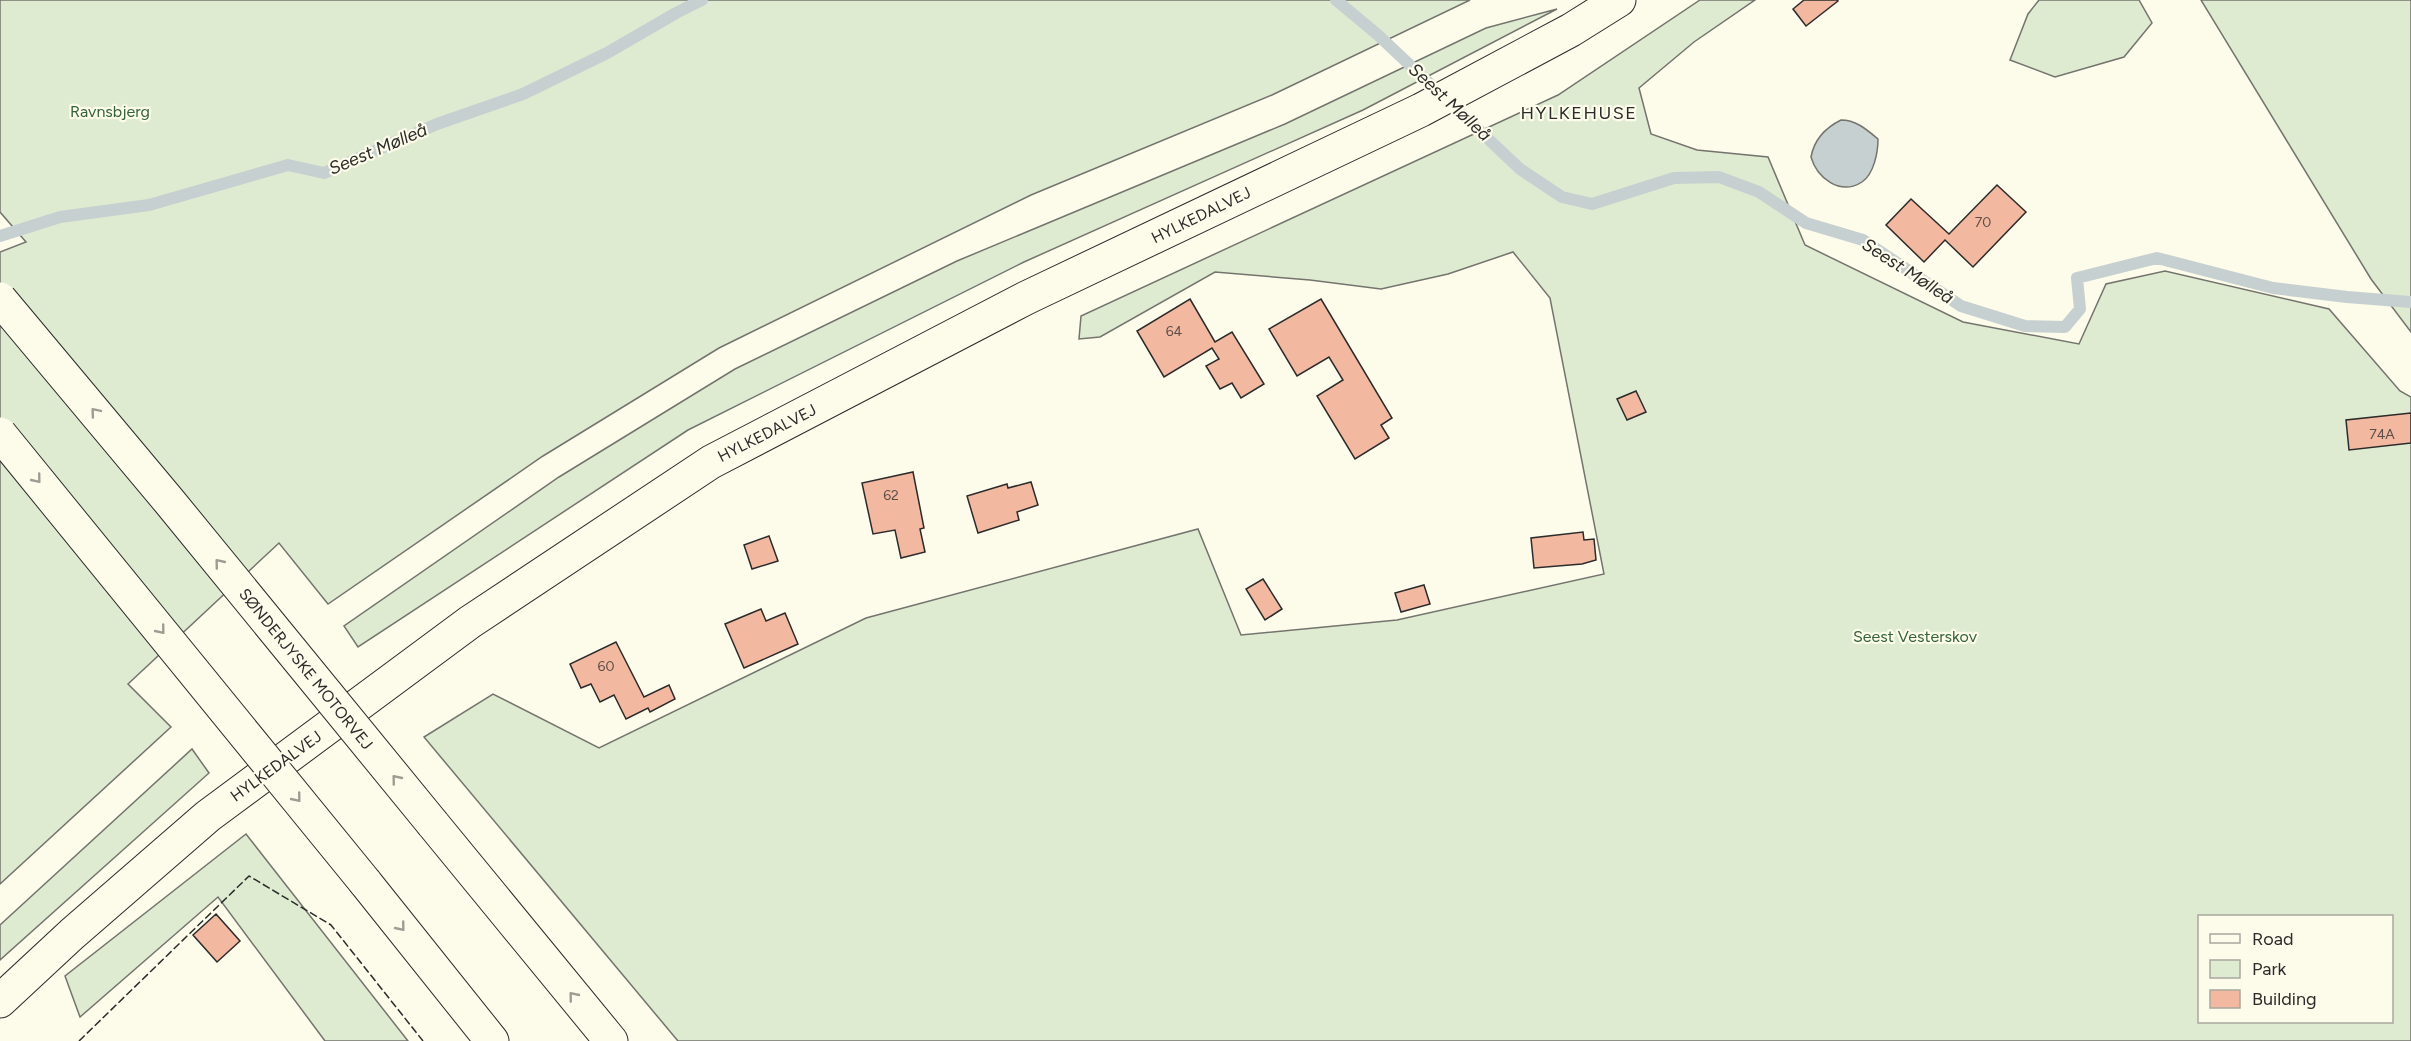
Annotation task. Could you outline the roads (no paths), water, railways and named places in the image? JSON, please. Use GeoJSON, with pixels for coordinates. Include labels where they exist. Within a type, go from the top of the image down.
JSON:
{"type":"FeatureCollection","features":[{"type":"Feature","properties":{"kind":"main road","name":"HYLKEDALVEJ"},"geometry":{"type":"LineString","coordinates":[[0,1001],[72,934],[208,816],[470,622],[711,462],[1026,298],[1421,110],[1571,30],[1619,0]]}},
{"type":"Feature","properties":{"kind":"main road","name":"SØNDERJYSKE MOTORVEJ"},"geometry":{"type":"LineString","coordinates":[[0,299],[170,501],[610,1041]]}},
{"type":"Feature","properties":{"kind":"main road"},"geometry":{"type":"LineString","coordinates":[[0,434],[492,1041]]}},
{"type":"Feature","properties":{"kind":"waterway","name":"Seest Mølleå"},"geometry":{"type":"LineString","coordinates":[[0,236],[60,217],[149,205],[288,165],[324,173],[437,124],[523,94],[607,53],[702,0]]}},
{"type":"Feature","properties":{"kind":"waterway","name":"Seest Mølleå"},"geometry":{"type":"LineString","coordinates":[[1336,0],[1378,35],[1520,169],[1562,197],[1592,204],[1674,178],[1719,177],[1759,192],[1806,223],[1863,240],[1961,306],[2025,326],[2065,327],[2080,309],[2077,278],[2157,258],[2273,288],[2411,302]]}},
{"type":"Feature","properties":{"kind":"district","name":"HYLKEHUSE"},"geometry":{"type":"Point","coordinates":[1579,113]}},
{"type":"Feature","properties":{"kind":"park label","name":"Ravnsbjerg"},"geometry":{"type":"Point","coordinates":[110,111]}},
{"type":"Feature","properties":{"kind":"park label","name":"Seest Vesterskov"},"geometry":{"type":"Point","coordinates":[1915,636]}}]}
